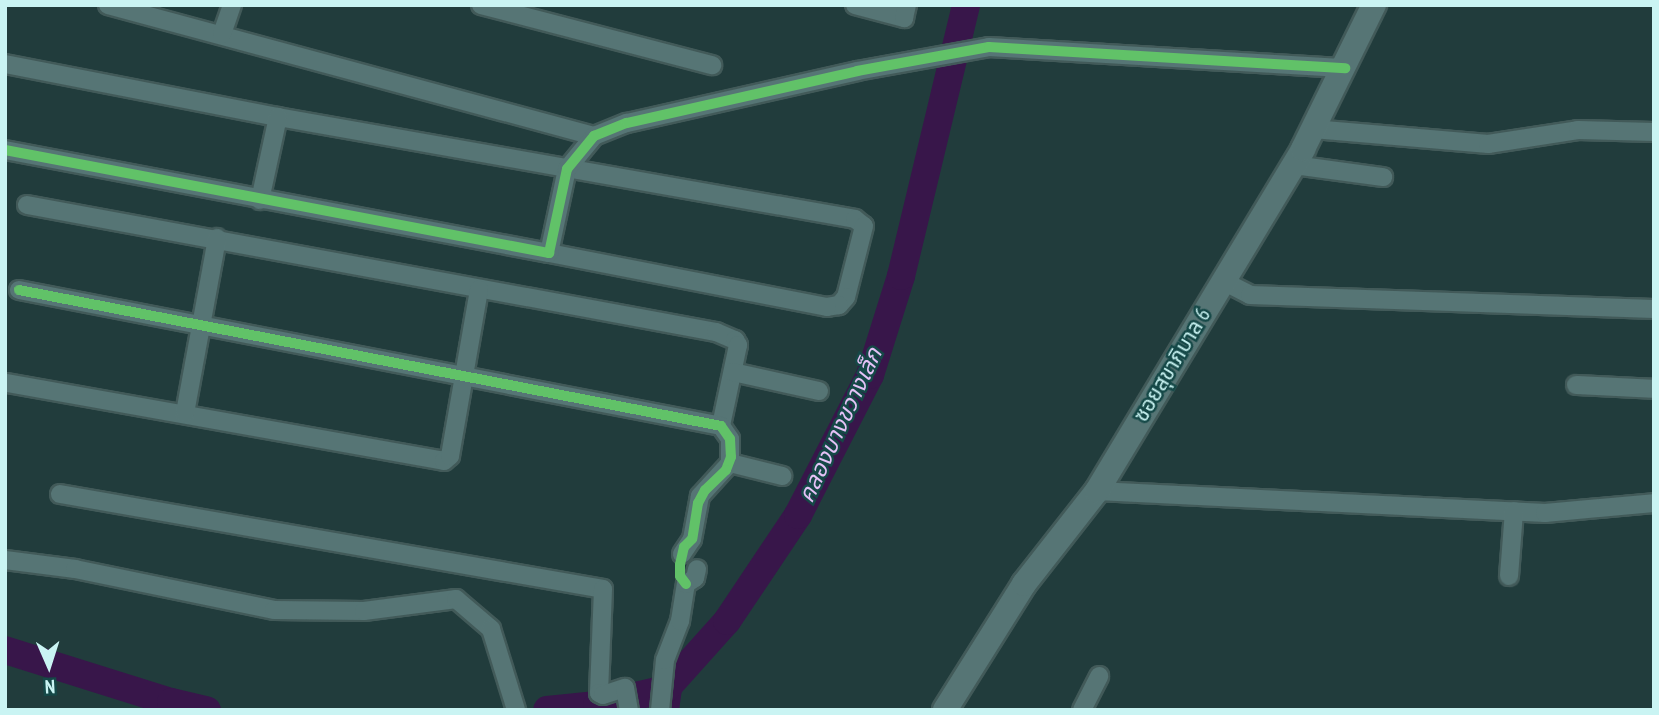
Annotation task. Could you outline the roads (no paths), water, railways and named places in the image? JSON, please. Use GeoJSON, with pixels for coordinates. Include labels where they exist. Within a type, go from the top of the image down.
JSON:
{"type":"FeatureCollection","features":[{"type":"Feature","properties":{"kind":"street"},"geometry":{"type":"LineString","coordinates":[[108,5],[594,136]]}},
{"type":"Feature","properties":{"kind":"street"},"geometry":{"type":"LineString","coordinates":[[222,34],[232,5]]}},
{"type":"Feature","properties":{"kind":"street"},"geometry":{"type":"LineString","coordinates":[[481,5],[712,65]]}},
{"type":"Feature","properties":{"kind":"street"},"geometry":{"type":"LineString","coordinates":[[855,5],[904,18],[907,5]]}},
{"type":"Feature","properties":{"kind":"street","name":"ซอยสุขาภิบาล 6"},"geometry":{"type":"LineString","coordinates":[[945,710],[1024,584],[1097,491],[1294,165],[1345,68],[1374,5]]}},
{"type":"Feature","properties":{"kind":"street"},"geometry":{"type":"LineString","coordinates":[[549,253],[567,169],[594,136],[627,123],[918,58],[989,47],[1345,68]]}},
{"type":"Feature","properties":{"kind":"street"},"geometry":{"type":"LineString","coordinates":[[5,64],[278,117],[855,219],[864,226],[863,238],[846,297],[839,305],[827,307],[5,150]]}},
{"type":"Feature","properties":{"kind":"street"},"geometry":{"type":"LineString","coordinates":[[261,200],[278,117]]}},
{"type":"Feature","properties":{"kind":"street"},"geometry":{"type":"LineString","coordinates":[[1313,129],[1488,144],[1578,130],[1654,132]]}},
{"type":"Feature","properties":{"kind":"street"},"geometry":{"type":"LineString","coordinates":[[1294,165],[1383,177]]}},
{"type":"Feature","properties":{"kind":"street"},"geometry":{"type":"LineString","coordinates":[[27,205],[716,332],[735,340],[738,345],[721,426]]}},
{"type":"Feature","properties":{"kind":"street"},"geometry":{"type":"LineString","coordinates":[[185,413],[217,238]]}},
{"type":"Feature","properties":{"kind":"street"},"geometry":{"type":"LineString","coordinates":[[1223,281],[1250,295],[1654,309]]}},
{"type":"Feature","properties":{"kind":"street"},"geometry":{"type":"LineString","coordinates":[[7,383],[185,413],[440,462],[450,456],[479,289]]}},
{"type":"Feature","properties":{"kind":"street"},"geometry":{"type":"LineString","coordinates":[[19,290],[721,426],[730,439],[730,463],[701,496],[689,561],[680,576],[686,584],[680,621],[665,660],[660,710]]}},
{"type":"Feature","properties":{"kind":"street"},"geometry":{"type":"LineString","coordinates":[[733,372],[819,391]]}},
{"type":"Feature","properties":{"kind":"street"},"geometry":{"type":"LineString","coordinates":[[1576,385],[1654,390]]}},
{"type":"Feature","properties":{"kind":"street"},"geometry":{"type":"LineString","coordinates":[[730,463],[782,476]]}},
{"type":"Feature","properties":{"kind":"street"},"geometry":{"type":"LineString","coordinates":[[1097,491],[1545,513],[1654,503]]}},
{"type":"Feature","properties":{"kind":"street"},"geometry":{"type":"LineString","coordinates":[[60,494],[603,589],[599,693],[603,695],[623,688],[627,691],[629,710]]}},
{"type":"Feature","properties":{"kind":"street"},"geometry":{"type":"LineString","coordinates":[[1509,576],[1514,512]]}},
{"type":"Feature","properties":{"kind":"street"},"geometry":{"type":"LineString","coordinates":[[5,560],[75,569],[274,610],[364,611],[456,599],[491,629],[516,710]]}},
{"type":"Feature","properties":{"kind":"street"},"geometry":{"type":"LineString","coordinates":[[1082,710],[1099,676]]}},
{"type":"Feature","properties":{"kind":"waterway","name":"คลองบางขวางเล็ก"},"geometry":{"type":"LineString","coordinates":[[547,710],[597,705],[666,689],[727,621],[798,515],[870,375],[901,276],[966,5]]}},
{"type":"Feature","properties":{"kind":"waterway","name":"คลองบางขวางเล็ก"},"geometry":{"type":"LineString","coordinates":[[5,650],[171,702],[207,710]]}},
{"type":"Feature","properties":{"kind":"waterway"},"geometry":{"type":"LineString","coordinates":[[671,710],[675,680]]}}]}
